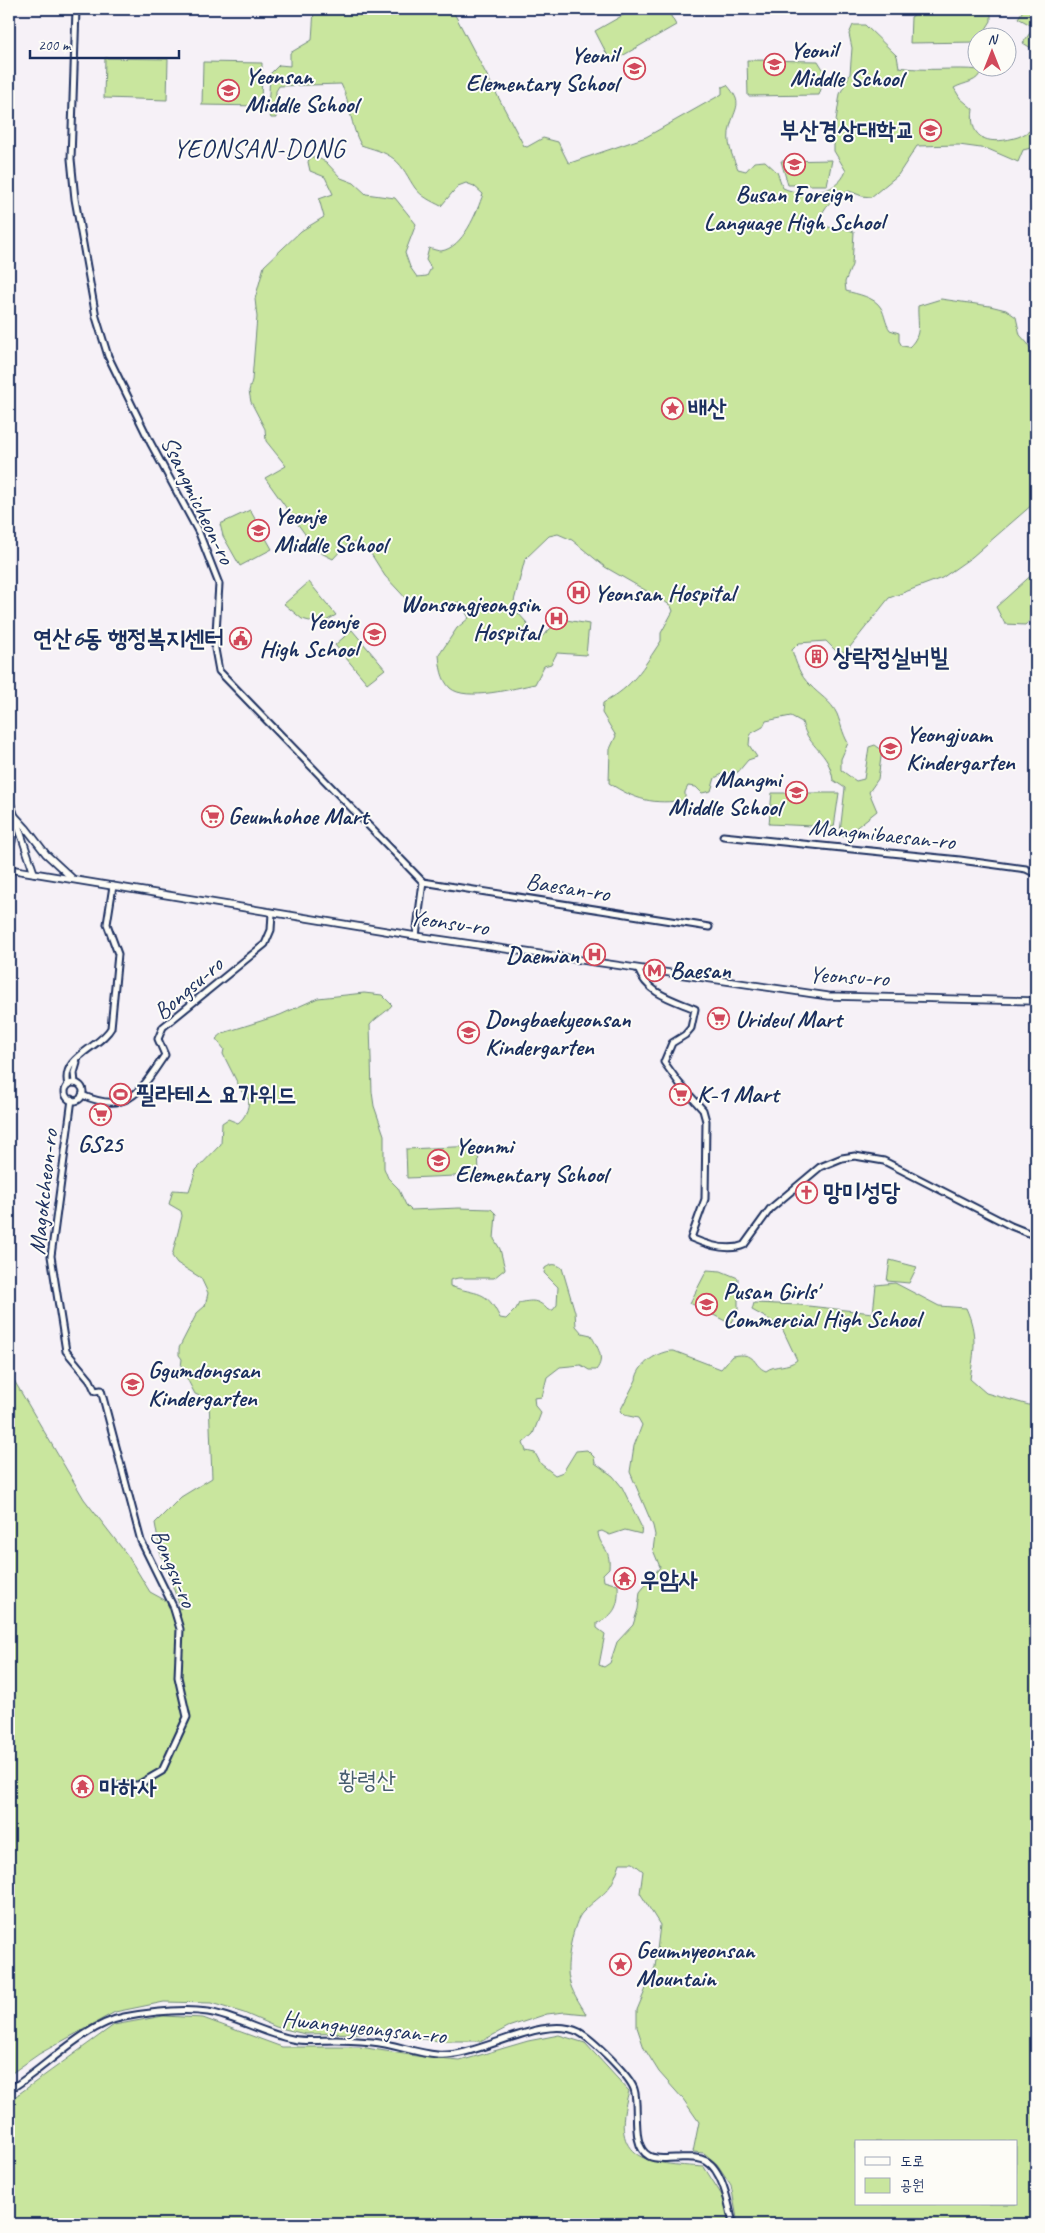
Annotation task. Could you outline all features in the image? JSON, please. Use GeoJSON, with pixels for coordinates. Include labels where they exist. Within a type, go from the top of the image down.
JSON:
{"type":"FeatureCollection","features":[{"type":"Feature","properties":{"kind":"main road"},"geometry":{"type":"LineString","coordinates":[[9,800],[34,873]]}},
{"type":"Feature","properties":{"kind":"main road"},"geometry":{"type":"LineString","coordinates":[[9,850],[13,837],[14,816]]}},
{"type":"Feature","properties":{"kind":"main road"},"geometry":{"type":"LineString","coordinates":[[14,816],[46,854],[74,880]]}},
{"type":"Feature","properties":{"kind":"main road","name":"Yeonsu-ro"},"geometry":{"type":"LineString","coordinates":[[9,869],[416,936],[828,996],[1036,1001]]}},
{"type":"Feature","properties":{"kind":"street","name":"Ssangmicheon-ro"},"geometry":{"type":"LineString","coordinates":[[76,9],[71,158],[75,199],[96,317],[108,356],[158,458],[199,533],[219,584],[215,650],[219,671],[423,882]]}},
{"type":"Feature","properties":{"kind":"street","name":"Mangmibaesan-ro"},"geometry":{"type":"LineString","coordinates":[[723,836],[960,860],[1026,869],[1036,874]]}},
{"type":"Feature","properties":{"kind":"street","name":"Baesan-ro"},"geometry":{"type":"LineString","coordinates":[[423,882],[709,927]]}},
{"type":"Feature","properties":{"kind":"street"},"geometry":{"type":"LineString","coordinates":[[416,936],[423,882]]}},
{"type":"Feature","properties":{"kind":"street"},"geometry":{"type":"LineString","coordinates":[[82,1095],[82,1087],[75,1083],[68,1085],[69,1072],[78,1058],[106,1036],[111,1028],[118,954],[107,924],[113,886]]}},
{"type":"Feature","properties":{"kind":"street","name":"Bongsu-ro"},"geometry":{"type":"LineString","coordinates":[[82,1095],[102,1101],[118,1102],[131,1098],[140,1091],[165,1055],[158,1039],[163,1027],[265,944],[271,930],[272,913]]}},
{"type":"Feature","properties":{"kind":"street"},"geometry":{"type":"LineString","coordinates":[[638,969],[643,982],[660,994],[695,1009],[691,1028],[685,1035],[672,1043],[664,1062],[679,1083],[703,1110],[706,1121],[705,1199],[691,1238],[703,1244],[724,1248],[738,1248],[744,1245],[770,1209],[820,1167],[842,1158],[854,1156],[884,1161],[994,1218],[1036,1236]]}},
{"type":"Feature","properties":{"kind":"street"},"geometry":{"type":"LineString","coordinates":[[75,1083],[74,1073],[78,1058]]}},
{"type":"Feature","properties":{"kind":"street","name":"Magokcheon-ro"},"geometry":{"type":"LineString","coordinates":[[68,1085],[66,1095],[77,1100],[82,1095]]}},
{"type":"Feature","properties":{"kind":"street","name":"Magokcheon-ro"},"geometry":{"type":"LineString","coordinates":[[72,1099],[51,1256],[66,1351],[90,1380],[95,1391],[101,1390]]}},
{"type":"Feature","properties":{"kind":"street","name":"Bongsu-ro"},"geometry":{"type":"LineString","coordinates":[[101,1390],[141,1541],[173,1606],[180,1629],[178,1677],[187,1717],[162,1771],[138,1785],[119,1785]]}},
{"type":"Feature","properties":{"kind":"street","name":"Hwangnyeongsan-ro"},"geometry":{"type":"LineString","coordinates":[[9,2090],[62,2052],[112,2020],[178,2010],[209,2012],[272,2035],[296,2040],[375,2042],[436,2055],[456,2054],[520,2035],[548,2029],[563,2029],[578,2032],[630,2080],[635,2092],[638,2138],[641,2148],[648,2156],[658,2158],[694,2157],[706,2161],[714,2168],[723,2186],[733,2224]]}},
{"type":"Feature","properties":{"kind":"green space"},"geometry":{"type":"Polygon","coordinates":[[[314,9],[460,9],[454,13],[524,146],[527,147],[543,138],[558,142],[570,163],[646,137],[722,94],[722,87],[727,85],[737,101],[730,127],[729,143],[738,169],[746,171],[754,162],[765,161],[777,172],[783,188],[800,193],[819,192],[827,189],[842,179],[846,171],[834,151],[834,134],[840,94],[850,74],[852,48],[849,34],[853,25],[865,25],[897,56],[899,67],[968,69],[968,78],[976,78],[954,88],[960,98],[973,109],[972,120],[974,128],[984,138],[999,141],[1020,136],[1036,128],[1036,142],[1031,148],[1023,150],[1018,162],[988,149],[959,145],[917,146],[898,175],[871,197],[849,191],[830,203],[818,222],[827,227],[854,232],[852,265],[845,282],[846,291],[875,301],[882,311],[890,330],[899,333],[899,341],[902,346],[909,347],[918,333],[918,306],[941,299],[1006,310],[1016,317],[1020,335],[1028,344],[1036,359],[1036,499],[1033,504],[972,557],[942,578],[889,598],[846,652],[836,651],[826,641],[799,643],[792,650],[804,678],[837,714],[848,743],[841,759],[841,770],[856,781],[864,779],[869,747],[875,745],[882,750],[878,779],[869,792],[877,811],[848,834],[843,837],[840,833],[845,788],[833,780],[827,762],[809,739],[802,722],[791,716],[766,721],[763,727],[750,734],[749,745],[757,757],[748,760],[738,772],[722,774],[715,778],[711,791],[702,793],[696,787],[688,786],[685,792],[685,800],[664,802],[645,800],[627,794],[609,783],[610,749],[616,736],[602,713],[603,703],[614,697],[636,676],[661,641],[661,633],[673,611],[671,606],[664,601],[605,567],[572,540],[558,534],[549,536],[525,559],[514,601],[517,612],[528,624],[524,631],[527,636],[538,640],[561,619],[589,624],[586,655],[557,653],[551,664],[544,666],[535,684],[491,693],[467,694],[457,692],[450,688],[445,681],[439,655],[457,628],[469,618],[460,602],[421,609],[411,604],[385,576],[368,549],[356,542],[344,547],[333,559],[317,551],[265,478],[286,466],[266,441],[265,429],[251,402],[249,391],[252,380],[257,317],[255,299],[264,266],[301,231],[324,217],[319,199],[333,194],[325,177],[310,171],[308,162],[310,157],[316,157],[326,162],[341,178],[354,183],[366,194],[395,198],[416,224],[405,253],[410,267],[417,277],[427,276],[431,268],[426,260],[429,248],[441,251],[456,243],[462,236],[473,219],[483,194],[474,186],[466,183],[458,186],[441,206],[424,196],[415,188],[394,159],[382,152],[361,145],[357,138],[341,84],[279,86],[276,91],[276,118],[271,118],[268,112],[270,74],[279,65],[290,66],[290,53],[312,40],[314,9]]]}},
{"type":"Feature","properties":{"kind":"green space"},"geometry":{"type":"Polygon","coordinates":[[[634,9],[667,9],[676,25],[615,60],[609,58],[595,31],[634,9]]]}},
{"type":"Feature","properties":{"kind":"green space"},"geometry":{"type":"Polygon","coordinates":[[[919,9],[991,9],[991,21],[987,28],[968,28],[968,42],[910,43],[911,17],[919,9]]]}},
{"type":"Feature","properties":{"kind":"green space"},"geometry":{"type":"Polygon","coordinates":[[[1024,9],[1031,9],[1036,12],[1036,51],[1023,43],[1034,27],[1018,18],[1024,9]]]}},
{"type":"Feature","properties":{"kind":"green space"},"geometry":{"type":"Polygon","coordinates":[[[105,58],[168,59],[167,100],[104,98],[105,58]]]}},
{"type":"Feature","properties":{"kind":"green space"},"geometry":{"type":"Polygon","coordinates":[[[747,60],[818,61],[826,74],[819,95],[748,96],[747,60]]]}},
{"type":"Feature","properties":{"kind":"green space"},"geometry":{"type":"Polygon","coordinates":[[[203,62],[262,63],[261,106],[202,105],[203,62]]]}},
{"type":"Feature","properties":{"kind":"green space"},"geometry":{"type":"Polygon","coordinates":[[[832,160],[827,185],[788,185],[781,161],[832,160]]]}},
{"type":"Feature","properties":{"kind":"green space"},"geometry":{"type":"Polygon","coordinates":[[[250,510],[272,549],[240,566],[223,536],[220,524],[250,510]]]}},
{"type":"Feature","properties":{"kind":"green space"},"geometry":{"type":"Polygon","coordinates":[[[1036,571],[1036,615],[1025,625],[1005,624],[996,607],[1036,571]]]}},
{"type":"Feature","properties":{"kind":"green space"},"geometry":{"type":"Polygon","coordinates":[[[309,582],[336,615],[321,624],[302,619],[284,604],[309,582]]]}},
{"type":"Feature","properties":{"kind":"green space"},"geometry":{"type":"Polygon","coordinates":[[[352,630],[385,669],[367,683],[335,645],[352,630]]]}},
{"type":"Feature","properties":{"kind":"green space"},"geometry":{"type":"Polygon","coordinates":[[[772,793],[839,793],[834,827],[769,824],[772,793]]]}},
{"type":"Feature","properties":{"kind":"green space","name":"황령산"},"geometry":{"type":"Polygon","coordinates":[[[364,993],[382,995],[392,1005],[370,1025],[372,1092],[374,1106],[384,1135],[384,1168],[388,1178],[398,1188],[406,1205],[411,1210],[491,1209],[496,1214],[494,1239],[500,1249],[505,1269],[494,1278],[458,1278],[450,1280],[450,1286],[480,1294],[495,1308],[500,1318],[506,1319],[519,1303],[528,1301],[538,1302],[548,1310],[553,1310],[557,1305],[558,1287],[544,1273],[545,1268],[557,1265],[562,1268],[575,1312],[576,1326],[582,1333],[591,1335],[598,1348],[599,1366],[596,1370],[589,1370],[581,1365],[560,1367],[547,1377],[542,1397],[534,1398],[535,1406],[541,1413],[533,1434],[523,1443],[526,1451],[535,1453],[541,1464],[555,1475],[563,1472],[576,1451],[587,1450],[594,1457],[595,1463],[613,1476],[622,1487],[642,1528],[641,1534],[625,1530],[610,1535],[602,1531],[598,1532],[600,1541],[607,1551],[609,1561],[609,1568],[603,1574],[604,1581],[618,1585],[615,1608],[608,1616],[597,1623],[597,1628],[605,1634],[599,1665],[604,1667],[610,1663],[617,1642],[633,1625],[638,1609],[640,1592],[660,1567],[653,1550],[655,1535],[653,1526],[630,1472],[634,1446],[642,1425],[638,1418],[624,1415],[620,1411],[640,1369],[656,1356],[668,1351],[674,1351],[721,1369],[732,1356],[740,1355],[750,1357],[758,1366],[766,1371],[773,1367],[790,1364],[797,1360],[781,1326],[752,1310],[754,1303],[799,1305],[873,1313],[876,1285],[895,1283],[939,1306],[966,1308],[974,1335],[970,1379],[986,1393],[1036,1407],[1036,2224],[738,2224],[731,2185],[717,2164],[704,2153],[693,2152],[699,2122],[683,2099],[659,2072],[644,2048],[637,2027],[637,2010],[655,1967],[660,1925],[640,1893],[643,1871],[633,1863],[620,1863],[613,1881],[606,1892],[583,1912],[576,1924],[571,1944],[568,1973],[570,1983],[586,2014],[565,2012],[547,2014],[508,2027],[482,2041],[440,2041],[368,2033],[305,2034],[276,2027],[244,2013],[211,2003],[164,2002],[115,2012],[39,2054],[9,2075],[9,1374],[84,1499],[128,1556],[150,1592],[181,1609],[160,1552],[155,1523],[181,1497],[212,1478],[209,1400],[195,1394],[181,1367],[182,1359],[179,1355],[179,1348],[197,1313],[205,1306],[208,1293],[201,1278],[177,1263],[172,1256],[182,1216],[181,1211],[169,1204],[173,1190],[189,1191],[196,1170],[221,1144],[222,1123],[228,1119],[238,1123],[247,1110],[249,1100],[242,1092],[223,1054],[224,1049],[216,1039],[223,1033],[280,1015],[318,998],[364,993]]]}},
{"type":"Feature","properties":{"kind":"green space"},"geometry":{"type":"Polygon","coordinates":[[[478,1146],[479,1175],[407,1178],[406,1149],[478,1146]]]}},
{"type":"Feature","properties":{"kind":"green space"},"geometry":{"type":"Polygon","coordinates":[[[890,1260],[917,1267],[909,1283],[887,1281],[890,1260]]]}},
{"type":"Feature","properties":{"kind":"green space"},"geometry":{"type":"Polygon","coordinates":[[[707,1270],[721,1271],[738,1278],[738,1312],[731,1324],[690,1303],[707,1270]]]}},
{"type":"Feature","properties":{"kind":"green space"},"geometry":{"type":"Polygon","coordinates":[[[163,2016],[203,2018],[282,2047],[360,2047],[460,2061],[528,2041],[559,2035],[585,2043],[629,2091],[624,2115],[624,2133],[628,2146],[637,2154],[650,2160],[665,2164],[704,2167],[723,2197],[730,2224],[9,2224],[9,2101],[114,2025],[163,2016]]]}},
{"type":"Feature","properties":{"kind":"place","name":"Yeonil Middle School"},"geometry":{"type":"Point","coordinates":[774,64]}},
{"type":"Feature","properties":{"kind":"place","name":"Yeonil Elementary School"},"geometry":{"type":"Point","coordinates":[634,69]}},
{"type":"Feature","properties":{"kind":"place","name":"Yeonsan Middle School"},"geometry":{"type":"Point","coordinates":[229,90]}},
{"type":"Feature","properties":{"kind":"place","name":"부산경상대학교"},"geometry":{"type":"Point","coordinates":[931,130]}},
{"type":"Feature","properties":{"kind":"place","name":"Busan Foreign Language High School"},"geometry":{"type":"Point","coordinates":[794,165]}},
{"type":"Feature","properties":{"kind":"place","name":"배산"},"geometry":{"type":"Point","coordinates":[672,408]}},
{"type":"Feature","properties":{"kind":"place","name":"Yeonje Middle School"},"geometry":{"type":"Point","coordinates":[258,530]}},
{"type":"Feature","properties":{"kind":"place","name":"Yeonsan Hospital"},"geometry":{"type":"Point","coordinates":[578,593]}},
{"type":"Feature","properties":{"kind":"place","name":"Wonsongjeongsin Hospital"},"geometry":{"type":"Point","coordinates":[556,618]}},
{"type":"Feature","properties":{"kind":"place","name":"Yeonje High School"},"geometry":{"type":"Point","coordinates":[374,635]}},
{"type":"Feature","properties":{"kind":"place","name":"연산6동 행정복지센터"},"geometry":{"type":"Point","coordinates":[240,638]}},
{"type":"Feature","properties":{"kind":"place","name":"상락정실버빌"},"geometry":{"type":"Point","coordinates":[817,657]}},
{"type":"Feature","properties":{"kind":"place","name":"Yeongjuam Kindergarten"},"geometry":{"type":"Point","coordinates":[890,748]}},
{"type":"Feature","properties":{"kind":"place","name":"Mangmi Middle School"},"geometry":{"type":"Point","coordinates":[797,793]}},
{"type":"Feature","properties":{"kind":"place","name":"Geumhohoe Mart"},"geometry":{"type":"Point","coordinates":[212,816]}},
{"type":"Feature","properties":{"kind":"place","name":"Daemian"},"geometry":{"type":"Point","coordinates":[595,955]}},
{"type":"Feature","properties":{"kind":"place","name":"Baesan"},"geometry":{"type":"Point","coordinates":[654,970]}},
{"type":"Feature","properties":{"kind":"place","name":"Urideul Mart"},"geometry":{"type":"Point","coordinates":[719,1019]}},
{"type":"Feature","properties":{"kind":"place","name":"Dongbaekyeonsan Kindergarten"},"geometry":{"type":"Point","coordinates":[469,1033]}},
{"type":"Feature","properties":{"kind":"place","name":"필라테스 요가위드"},"geometry":{"type":"Point","coordinates":[120,1094]}},
{"type":"Feature","properties":{"kind":"place","name":"K-1 Mart"},"geometry":{"type":"Point","coordinates":[681,1094]}},
{"type":"Feature","properties":{"kind":"place","name":"GS25"},"geometry":{"type":"Point","coordinates":[100,1115]}},
{"type":"Feature","properties":{"kind":"place","name":"Yeonmi Elementary School"},"geometry":{"type":"Point","coordinates":[439,1160]}},
{"type":"Feature","properties":{"kind":"place","name":"망미성당"},"geometry":{"type":"Point","coordinates":[807,1192]}},
{"type":"Feature","properties":{"kind":"place","name":"Pusan Girls' Commercial High School"},"geometry":{"type":"Point","coordinates":[707,1305]}},
{"type":"Feature","properties":{"kind":"place","name":"Ggumdongsan Kindergarten"},"geometry":{"type":"Point","coordinates":[132,1384]}},
{"type":"Feature","properties":{"kind":"place","name":"우암사"},"geometry":{"type":"Point","coordinates":[624,1579]}},
{"type":"Feature","properties":{"kind":"place","name":"마하사"},"geometry":{"type":"Point","coordinates":[83,1787]}},
{"type":"Feature","properties":{"kind":"place","name":"Geumnyeonsan Mountain"},"geometry":{"type":"Point","coordinates":[620,1964]}},
{"type":"Feature","properties":{"kind":"district","name":"YEONSAN-DONG"},"geometry":{"type":"Point","coordinates":[259,148]}}]}
